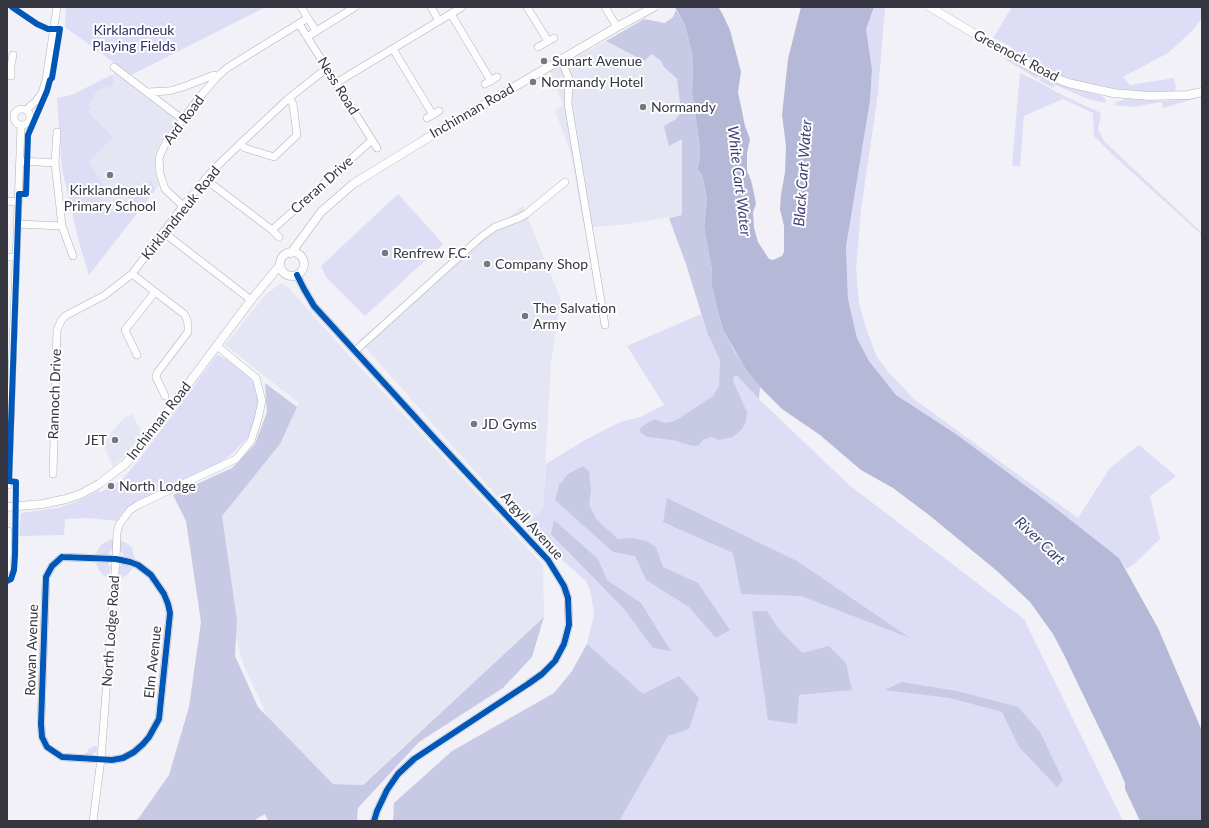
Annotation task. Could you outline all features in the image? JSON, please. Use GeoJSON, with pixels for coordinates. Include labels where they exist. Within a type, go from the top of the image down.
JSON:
{"type":"FeatureCollection","features":[{"type":"Feature","properties":{"kind":"main road","name":"Inchinnan Road"},"geometry":{"type":"LineString","coordinates":[[291,253],[314,220],[327,205],[353,184],[442,129],[561,59],[654,7]]}},
{"type":"Feature","properties":{"kind":"main road","name":"Greenock Road"},"geometry":{"type":"LineString","coordinates":[[930,7],[1025,64],[1068,83],[1113,93],[1149,96],[1188,95],[1202,92]]}},
{"type":"Feature","properties":{"kind":"main road","name":"Inchinnan Road"},"geometry":{"type":"LineString","coordinates":[[300,256],[304,235]]}},
{"type":"Feature","properties":{"kind":"main road"},"geometry":{"type":"LineString","coordinates":[[291,253],[300,256],[304,262],[304,266],[303,270],[297,275],[289,276],[282,269],[282,258],[291,253]]}},
{"type":"Feature","properties":{"kind":"main road","name":"Inchinnan Road"},"geometry":{"type":"LineString","coordinates":[[7,507],[54,502],[81,494],[118,470],[140,448],[251,300],[272,276],[282,269]]}},
{"type":"Feature","properties":{"kind":"street"},"geometry":{"type":"LineString","coordinates":[[26,110],[42,93],[46,80],[57,7]]}},
{"type":"Feature","properties":{"kind":"street"},"geometry":{"type":"LineString","coordinates":[[301,7],[316,31]]}},
{"type":"Feature","properties":{"kind":"street"},"geometry":{"type":"LineString","coordinates":[[307,37],[356,7]]}},
{"type":"Feature","properties":{"kind":"street"},"geometry":{"type":"LineString","coordinates":[[431,7],[439,21]]}},
{"type":"Feature","properties":{"kind":"street"},"geometry":{"type":"LineString","coordinates":[[336,83],[462,7]]}},
{"type":"Feature","properties":{"kind":"street"},"geometry":{"type":"LineString","coordinates":[[527,7],[551,39],[538,47]]}},
{"type":"Feature","properties":{"kind":"street"},"geometry":{"type":"LineString","coordinates":[[605,7],[617,27]]}},
{"type":"Feature","properties":{"kind":"street"},"geometry":{"type":"LineString","coordinates":[[450,14],[491,81]]}},
{"type":"Feature","properties":{"kind":"street","name":"Ard Road"},"geometry":{"type":"LineString","coordinates":[[183,206],[165,189],[159,166],[163,148],[182,120],[217,77],[233,63],[308,18]]}},
{"type":"Feature","properties":{"kind":"street","name":"Ness Road"},"geometry":{"type":"LineString","coordinates":[[299,24],[377,148]]}},
{"type":"Feature","properties":{"kind":"street"},"geometry":{"type":"LineString","coordinates":[[393,49],[433,115]]}},
{"type":"Feature","properties":{"kind":"street"},"geometry":{"type":"LineString","coordinates":[[11,76],[9,64],[13,55]]}},
{"type":"Feature","properties":{"kind":"street"},"geometry":{"type":"LineString","coordinates":[[561,59],[569,79],[568,104],[605,326]]}},
{"type":"Feature","properties":{"kind":"street"},"geometry":{"type":"LineString","coordinates":[[114,67],[182,120]]}},
{"type":"Feature","properties":{"kind":"street","name":"Kirklandneuk Road"},"geometry":{"type":"LineString","coordinates":[[65,316],[105,295],[132,274],[205,179],[289,98],[327,68]]}},
{"type":"Feature","properties":{"kind":"street","name":"Ard Road"},"geometry":{"type":"LineString","coordinates":[[147,92],[169,91],[214,75],[217,77]]}},
{"type":"Feature","properties":{"kind":"street"},"geometry":{"type":"LineString","coordinates":[[240,144],[244,148],[274,157],[298,135],[293,104],[289,98]]}},
{"type":"Feature","properties":{"kind":"street"},"geometry":{"type":"LineString","coordinates":[[7,111],[15,112],[18,109],[26,110],[30,114],[30,119],[26,124],[21,125]]}},
{"type":"Feature","properties":{"kind":"street"},"geometry":{"type":"LineString","coordinates":[[15,112],[14,120],[21,125]]}},
{"type":"Feature","properties":{"kind":"street"},"geometry":{"type":"LineString","coordinates":[[8,485],[10,377],[15,320],[21,125]]}},
{"type":"Feature","properties":{"kind":"street"},"geometry":{"type":"LineString","coordinates":[[57,132],[55,163],[62,226],[73,256]]}},
{"type":"Feature","properties":{"kind":"street","name":"Creran Drive"},"geometry":{"type":"LineString","coordinates":[[272,230],[372,140]]}},
{"type":"Feature","properties":{"kind":"street"},"geometry":{"type":"LineString","coordinates":[[21,161],[55,163]]}},
{"type":"Feature","properties":{"kind":"street"},"geometry":{"type":"LineString","coordinates":[[205,179],[279,237]]}},
{"type":"Feature","properties":{"kind":"street"},"geometry":{"type":"LineString","coordinates":[[355,351],[481,237],[495,227],[526,214],[565,182]]}},
{"type":"Feature","properties":{"kind":"street"},"geometry":{"type":"LineString","coordinates":[[7,201],[19,202]]}},
{"type":"Feature","properties":{"kind":"street"},"geometry":{"type":"LineString","coordinates":[[18,224],[62,226]]}},
{"type":"Feature","properties":{"kind":"street"},"geometry":{"type":"LineString","coordinates":[[163,232],[251,300]]}},
{"type":"Feature","properties":{"kind":"street"},"geometry":{"type":"LineString","coordinates":[[7,257],[17,257]]}},
{"type":"Feature","properties":{"kind":"street"},"geometry":{"type":"LineString","coordinates":[[132,274],[184,314],[188,324],[188,332],[156,373],[156,377],[166,396]]}},
{"type":"Feature","properties":{"kind":"street","name":"Argyll Avenue"},"geometry":{"type":"LineString","coordinates":[[297,275],[314,306],[548,560],[564,586],[568,598],[569,625],[564,644],[555,661],[537,677],[414,759],[398,774],[387,790],[374,821]]}},
{"type":"Feature","properties":{"kind":"street"},"geometry":{"type":"LineString","coordinates":[[137,355],[126,330],[154,292]]}},
{"type":"Feature","properties":{"kind":"street","name":"Rannoch Drive"},"geometry":{"type":"LineString","coordinates":[[53,474],[57,330],[65,316]]}},
{"type":"Feature","properties":{"kind":"street"},"geometry":{"type":"LineString","coordinates":[[7,320],[15,320]]}},
{"type":"Feature","properties":{"kind":"street","name":"North Lodge Road"},"geometry":{"type":"LineString","coordinates":[[93,821],[101,759],[117,533],[119,525],[130,510],[236,459],[250,441],[258,419],[262,401],[256,378],[217,346]]}},
{"type":"Feature","properties":{"kind":"street"},"geometry":{"type":"LineString","coordinates":[[7,569],[8,531]]}},
{"type":"Feature","properties":{"kind":"street","name":"Rowan Avenue"},"geometry":{"type":"LineString","coordinates":[[101,759],[62,757],[47,747],[42,737],[41,724],[46,577],[52,566],[62,557],[116,559]]}},
{"type":"Feature","properties":{"kind":"street","name":"Elm Avenue"},"geometry":{"type":"LineString","coordinates":[[101,759],[112,760],[123,758],[134,752],[149,737],[159,719],[170,613],[164,594],[151,575],[138,565],[116,559]]}},
{"type":"Feature","properties":{"kind":"shaded area"},"geometry":{"type":"Polygon","coordinates":[[[676,10],[685,25],[692,53],[692,92],[700,147],[699,164],[697,169],[702,174],[707,199],[704,227],[712,270],[712,286],[724,332],[745,368],[760,387],[759,399],[737,376],[734,376],[733,381],[747,412],[746,421],[742,429],[733,437],[719,440],[711,437],[703,440],[699,445],[693,446],[673,440],[647,437],[641,433],[639,429],[655,419],[665,423],[675,421],[713,396],[719,386],[720,360],[707,332],[686,264],[669,218],[682,215],[682,139],[669,146],[664,126],[676,119],[681,112],[677,79],[664,67],[661,61],[652,54],[644,61],[606,41],[644,19],[665,23],[673,17],[676,10]]]}},
{"type":"Feature","properties":{"kind":"shaded area"},"geometry":{"type":"Polygon","coordinates":[[[606,41],[644,61],[652,54],[661,61],[664,67],[677,79],[681,112],[676,119],[682,139],[682,215],[629,224],[584,228],[570,150],[555,111],[563,105],[550,71],[606,41]]]}},
{"type":"Feature","properties":{"kind":"shaded area","name":"Kirklandneuk Primary School"},"geometry":{"type":"Polygon","coordinates":[[[115,73],[174,118],[175,122],[162,139],[155,155],[155,172],[159,185],[89,275],[79,242],[62,169],[57,98],[72,95],[115,73]]]}},
{"type":"Feature","properties":{"kind":"shaded area"},"geometry":{"type":"Polygon","coordinates":[[[523,206],[563,305],[558,315],[551,362],[543,509],[524,527],[359,340],[523,206]]]}},
{"type":"Feature","properties":{"kind":"shaded area"},"geometry":{"type":"Polygon","coordinates":[[[282,283],[289,288],[354,361],[543,565],[544,617],[362,785],[333,784],[269,720],[244,666],[233,627],[215,513],[299,403],[225,345],[266,294],[282,283]]]}},
{"type":"Feature","properties":{"kind":"shaded area"},"geometry":{"type":"Polygon","coordinates":[[[265,383],[297,407],[280,444],[222,516],[237,620],[235,656],[258,707],[333,784],[363,785],[544,617],[532,657],[503,688],[419,742],[358,808],[357,821],[268,821],[265,814],[253,821],[134,821],[138,819],[169,775],[189,707],[201,622],[186,521],[173,495],[232,468],[255,444],[267,412],[265,383]]]}},
{"type":"Feature","properties":{"kind":"shaded area"},"geometry":{"type":"Polygon","coordinates":[[[132,414],[143,435],[113,467],[102,443],[124,418],[132,414]]]}},
{"type":"Feature","properties":{"kind":"shaded area"},"geometry":{"type":"Polygon","coordinates":[[[583,466],[589,471],[591,489],[589,505],[597,520],[618,539],[633,538],[646,541],[656,547],[663,567],[698,583],[730,630],[716,638],[689,607],[646,580],[635,556],[613,552],[555,500],[559,485],[568,474],[583,466]]]}},
{"type":"Feature","properties":{"kind":"shaded area"},"geometry":{"type":"Polygon","coordinates":[[[667,498],[797,561],[910,638],[801,596],[741,594],[733,553],[663,522],[667,498]]]}},
{"type":"Feature","properties":{"kind":"shaded area"},"geometry":{"type":"Polygon","coordinates":[[[554,520],[598,559],[607,580],[641,603],[671,651],[653,648],[624,609],[551,534],[554,520]]]}},
{"type":"Feature","properties":{"kind":"shaded area"},"geometry":{"type":"Polygon","coordinates":[[[752,611],[767,611],[778,628],[802,653],[829,646],[846,663],[852,690],[799,695],[797,724],[768,720],[752,611]]]}},
{"type":"Feature","properties":{"kind":"shaded area"},"geometry":{"type":"Polygon","coordinates":[[[587,644],[643,694],[679,676],[699,698],[689,729],[668,736],[619,821],[393,821],[394,803],[452,751],[554,693],[572,671],[587,644]]]}},
{"type":"Feature","properties":{"kind":"shaded area"},"geometry":{"type":"Polygon","coordinates":[[[902,682],[957,691],[1018,707],[1040,732],[1063,780],[1057,787],[1019,747],[1002,712],[950,698],[884,690],[902,682]]]}},
{"type":"Feature","properties":{"kind":"green space","name":"Kirklandneuk Playing Fields"},"geometry":{"type":"Polygon","coordinates":[[[66,7],[266,7],[131,75],[65,27],[66,7]]]}},
{"type":"Feature","properties":{"kind":"green space"},"geometry":{"type":"Polygon","coordinates":[[[874,7],[885,7],[878,93],[861,210],[856,269],[859,303],[867,331],[877,357],[889,373],[915,400],[1078,518],[1110,468],[1139,445],[1176,476],[1150,496],[1160,539],[1133,565],[1126,569],[1119,558],[1011,475],[956,434],[896,395],[869,361],[857,338],[848,299],[846,247],[870,101],[872,70],[866,29],[874,7]]]}},
{"type":"Feature","properties":{"kind":"green space"},"geometry":{"type":"Polygon","coordinates":[[[1012,7],[1202,7],[1202,18],[1192,31],[1168,53],[1123,77],[1130,85],[1174,78],[1176,86],[1175,91],[1145,92],[1117,89],[1080,82],[1044,69],[1010,51],[1012,47],[993,38],[1012,7]]]}},
{"type":"Feature","properties":{"kind":"green space"},"geometry":{"type":"Polygon","coordinates":[[[1007,59],[1056,83],[1102,96],[1106,103],[1088,99],[1055,85],[1053,88],[1039,80],[1041,78],[1038,76],[1037,79],[1006,60],[1007,59]]]}},
{"type":"Feature","properties":{"kind":"green space"},"geometry":{"type":"Polygon","coordinates":[[[1020,73],[1101,113],[1098,129],[1104,141],[1202,233],[1202,235],[1114,156],[1094,136],[1093,113],[1063,99],[1024,116],[1020,166],[1012,166],[1020,73]]]}},
{"type":"Feature","properties":{"kind":"green space"},"geometry":{"type":"Polygon","coordinates":[[[111,75],[114,81],[111,87],[103,88],[96,92],[88,105],[91,106],[88,112],[113,137],[89,162],[107,191],[99,196],[111,213],[146,191],[150,182],[152,181],[155,190],[89,275],[79,242],[62,169],[57,98],[72,95],[111,75]]]}},
{"type":"Feature","properties":{"kind":"green space"},"geometry":{"type":"Polygon","coordinates":[[[1197,98],[1163,108],[1162,102],[1132,107],[1114,105],[1125,99],[1160,101],[1197,98]]]}},
{"type":"Feature","properties":{"kind":"green space","name":"Renfrew F.C."},"geometry":{"type":"Polygon","coordinates":[[[398,194],[443,244],[365,316],[326,277],[321,266],[398,194]]]}},
{"type":"Feature","properties":{"kind":"green space"},"geometry":{"type":"Polygon","coordinates":[[[701,314],[707,332],[737,376],[848,484],[1024,619],[1123,821],[564,821],[572,671],[587,644],[594,615],[591,593],[586,581],[524,527],[543,509],[546,464],[585,440],[620,422],[640,417],[664,405],[627,346],[701,314]]]}},
{"type":"Feature","properties":{"kind":"green space"},"geometry":{"type":"Polygon","coordinates":[[[217,355],[226,359],[255,382],[259,398],[258,414],[250,435],[232,454],[219,463],[131,504],[117,521],[88,518],[65,519],[64,535],[19,536],[21,513],[58,508],[78,501],[98,491],[101,492],[123,479],[217,355]]]}},
{"type":"Feature","properties":{"kind":"green space"},"geometry":{"type":"Polygon","coordinates":[[[111,539],[114,539],[113,549],[107,555],[96,554],[100,546],[111,539]]]}},
{"type":"Feature","properties":{"kind":"green space"},"geometry":{"type":"Polygon","coordinates":[[[120,540],[132,548],[135,559],[125,556],[119,550],[120,540]]]}},
{"type":"Feature","properties":{"kind":"green space"},"geometry":{"type":"Polygon","coordinates":[[[96,563],[107,563],[111,567],[109,578],[103,575],[96,563]]]}},
{"type":"Feature","properties":{"kind":"green space"},"geometry":{"type":"Polygon","coordinates":[[[123,564],[133,568],[127,575],[118,579],[118,568],[123,564]]]}},
{"type":"Feature","properties":{"kind":"green space"},"geometry":{"type":"Polygon","coordinates":[[[97,746],[97,751],[92,755],[85,755],[89,749],[97,746]]]}},
{"type":"Feature","properties":{"kind":"water"},"geometry":{"type":"Polygon","coordinates":[[[675,7],[718,7],[730,30],[741,72],[738,92],[745,126],[750,139],[747,153],[747,171],[751,180],[756,204],[753,212],[754,228],[758,242],[769,259],[773,260],[782,256],[784,252],[784,226],[780,209],[785,172],[786,146],[782,115],[788,59],[801,7],[874,7],[866,29],[872,70],[870,101],[846,247],[848,299],[857,338],[869,361],[896,395],[956,434],[1050,504],[1119,558],[1158,628],[1202,731],[1202,821],[1140,821],[1125,789],[1125,783],[1119,769],[1064,655],[1053,634],[1030,602],[997,571],[929,515],[893,488],[861,470],[820,435],[782,409],[760,387],[745,368],[724,332],[712,286],[712,270],[704,227],[707,199],[702,174],[697,169],[699,164],[700,147],[692,92],[692,53],[685,25],[675,7]]]}},
{"type":"Feature","properties":{"kind":"cycle path"},"geometry":{"type":"LineString","coordinates":[[7,581],[11,579],[14,570],[15,555],[16,482],[9,481],[19,194],[26,194],[28,135],[52,78],[60,29],[48,29],[37,24],[12,7]]}},
{"type":"Feature","properties":{"kind":"cycle path"},"geometry":{"type":"LineString","coordinates":[[297,275],[314,306],[548,560],[564,586],[568,598],[569,625],[564,644],[555,661],[542,674],[528,684],[414,759],[398,774],[387,790],[374,821]]}},
{"type":"Feature","properties":{"kind":"cycle path"},"geometry":{"type":"LineString","coordinates":[[62,557],[116,559],[138,565],[151,575],[164,594],[168,604],[170,613],[159,719],[149,737],[143,744],[134,752],[123,758],[112,760],[62,757],[47,747],[42,737],[41,724],[46,577],[52,566],[62,557]]}},
{"type":"Feature","properties":{"kind":"place","name":"Sunart Avenue"},"geometry":{"type":"Point","coordinates":[544,61]}},
{"type":"Feature","properties":{"kind":"place","name":"Normandy Hotel"},"geometry":{"type":"Point","coordinates":[533,82]}},
{"type":"Feature","properties":{"kind":"place","name":"Normandy"},"geometry":{"type":"Point","coordinates":[643,107]}},
{"type":"Feature","properties":{"kind":"place","name":"Kirklandneuk Primary School"},"geometry":{"type":"Point","coordinates":[110,175]}},
{"type":"Feature","properties":{"kind":"place","name":"Renfrew F.C."},"geometry":{"type":"Point","coordinates":[385,253]}},
{"type":"Feature","properties":{"kind":"place","name":"Company Shop"},"geometry":{"type":"Point","coordinates":[487,264]}},
{"type":"Feature","properties":{"kind":"place","name":"The Salvation Army"},"geometry":{"type":"Point","coordinates":[525,316]}},
{"type":"Feature","properties":{"kind":"place","name":"JD Gyms"},"geometry":{"type":"Point","coordinates":[474,424]}},
{"type":"Feature","properties":{"kind":"place","name":"JET"},"geometry":{"type":"Point","coordinates":[115,440]}},
{"type":"Feature","properties":{"kind":"place","name":"North Lodge"},"geometry":{"type":"Point","coordinates":[111,486]}},
{"type":"Feature","properties":{"kind":"water label","name":"Black Cart Water"},"geometry":{"type":"Point","coordinates":[803,173]}},
{"type":"Feature","properties":{"kind":"water label","name":"White Cart Water"},"geometry":{"type":"Point","coordinates":[739,181]}},
{"type":"Feature","properties":{"kind":"water label","name":"River Cart"},"geometry":{"type":"Point","coordinates":[1040,541]}}]}
